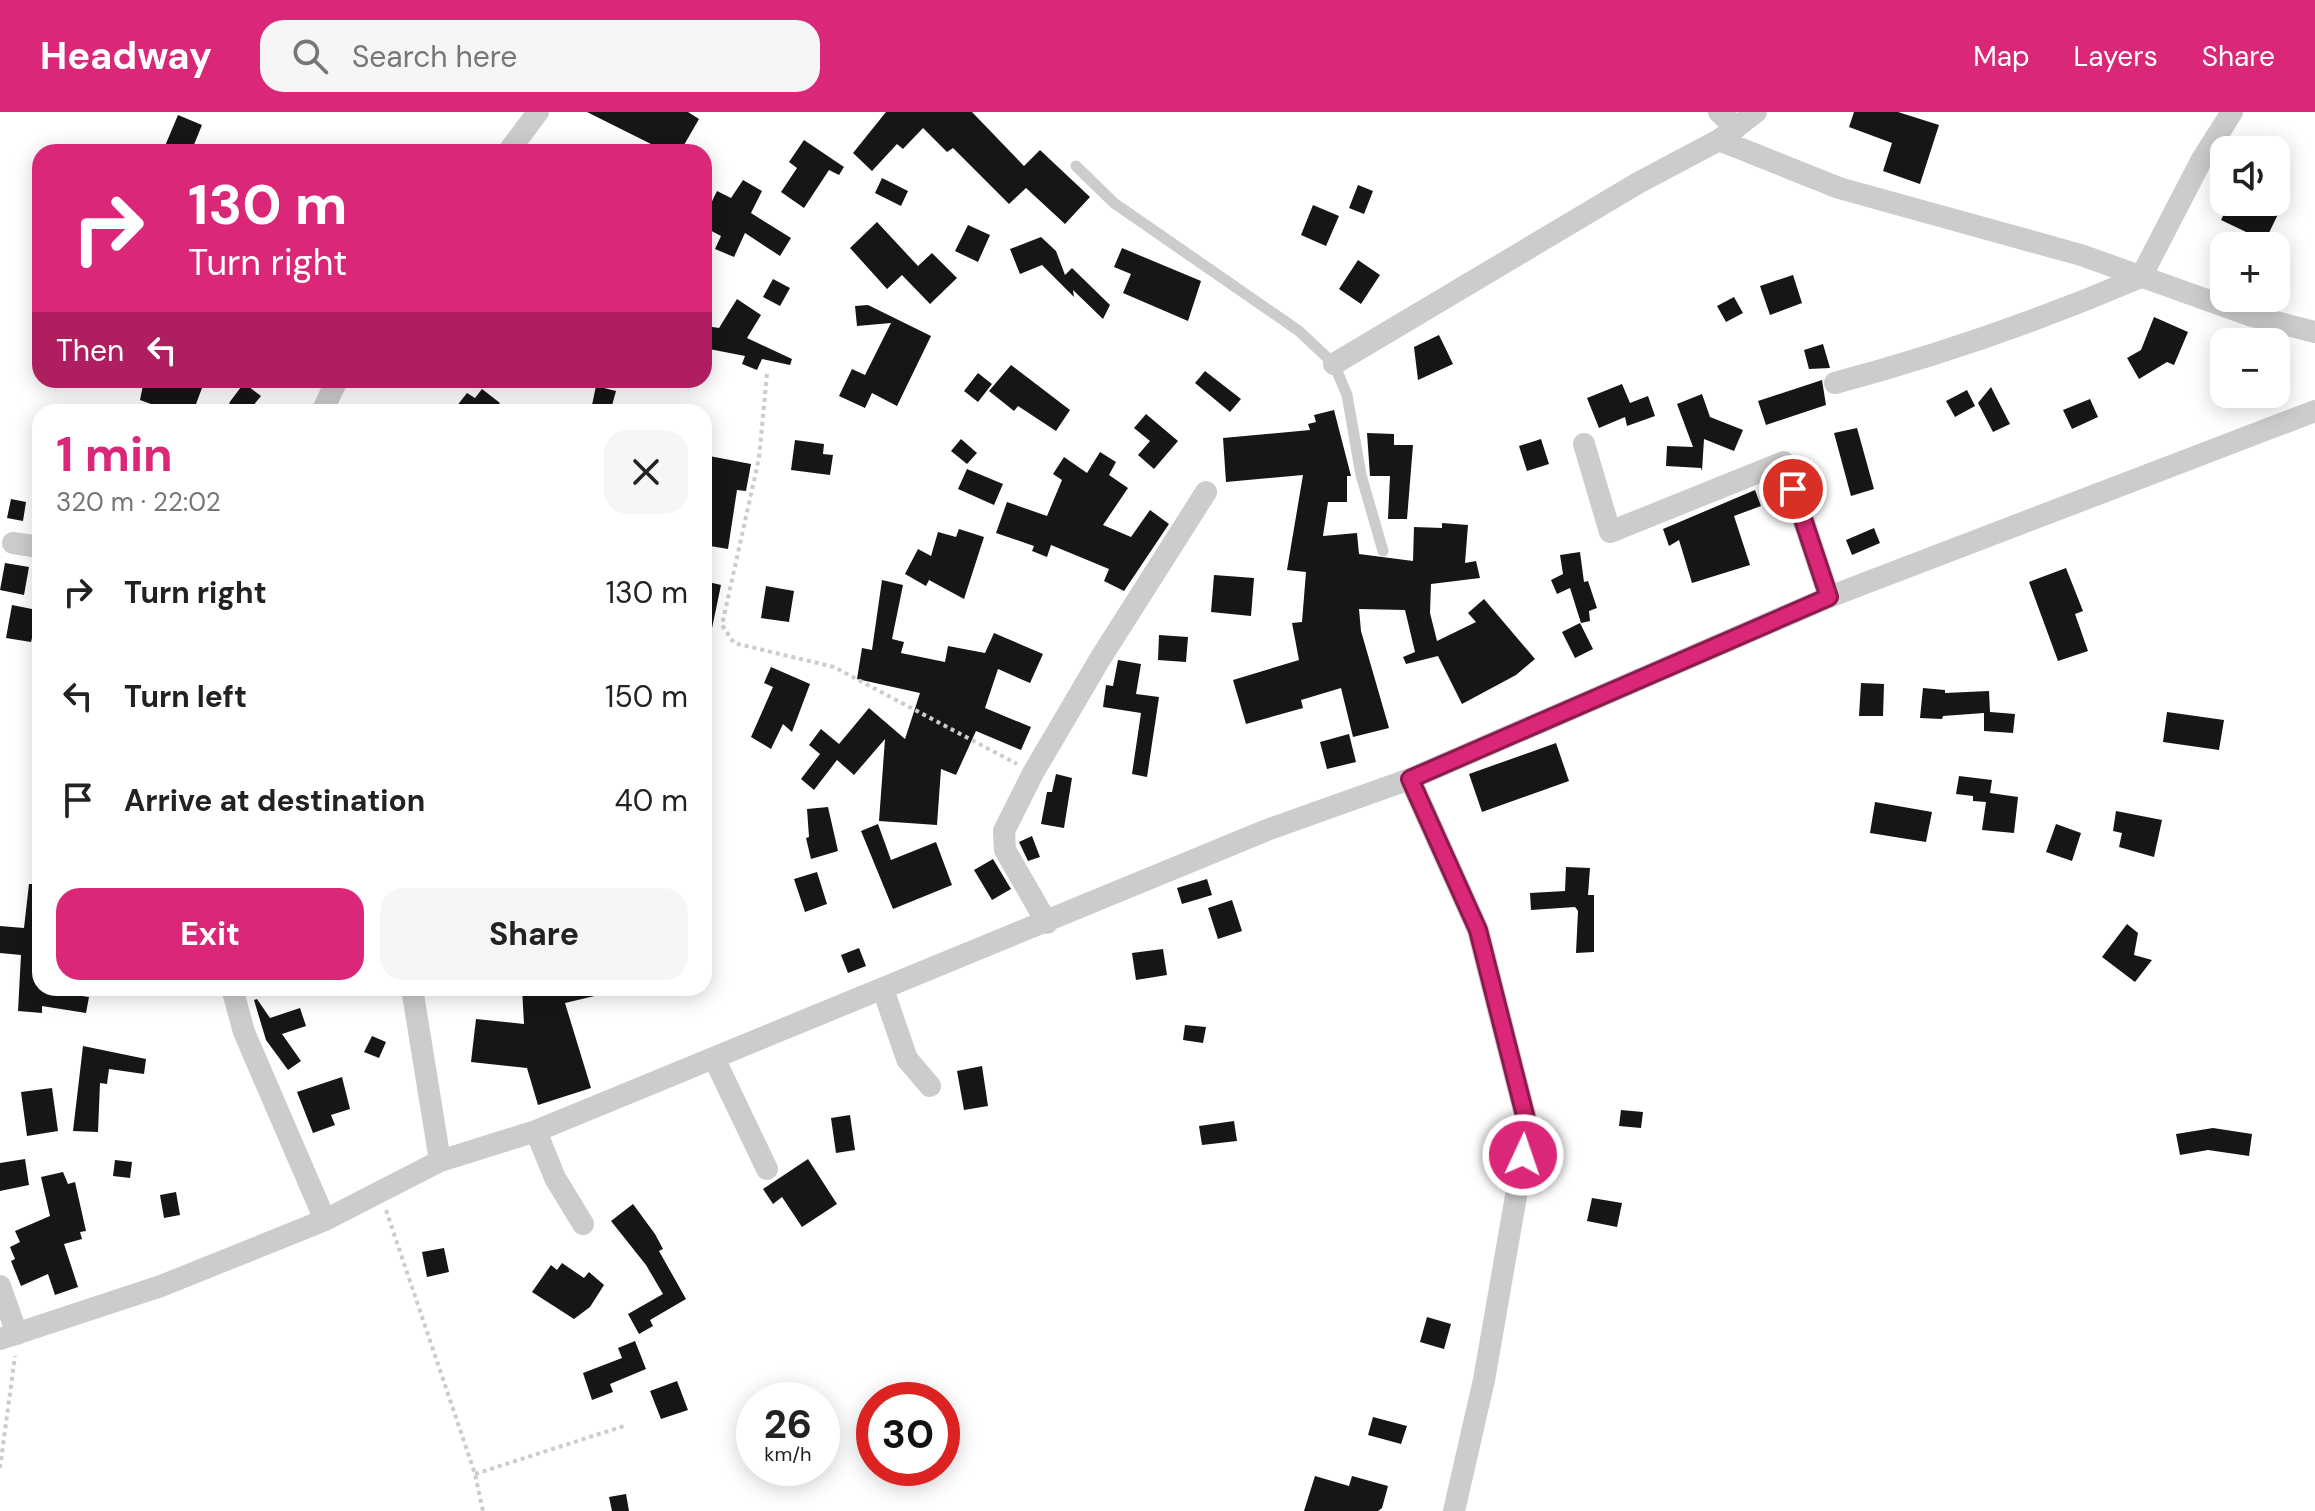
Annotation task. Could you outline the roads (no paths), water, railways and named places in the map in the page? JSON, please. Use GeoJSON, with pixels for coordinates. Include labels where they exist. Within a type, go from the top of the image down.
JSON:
{"type":"FeatureCollection","features":[{"type":"Feature","properties":{"kind":"street"},"geometry":{"type":"LineString","coordinates":[[514,144],[538,112]]}},
{"type":"Feature","properties":{"kind":"street"},"geometry":{"type":"LineString","coordinates":[[1334,364],[1638,183],[1725,127],[1756,112]]}},
{"type":"Feature","properties":{"kind":"street"},"geometry":{"type":"LineString","coordinates":[[1835,383],[1988,338],[2141,277],[2201,161],[2232,112]]}},
{"type":"Feature","properties":{"kind":"street"},"geometry":{"type":"LineString","coordinates":[[1725,127],[1839,188],[2081,255],[2249,315],[2315,332]]}},
{"type":"Feature","properties":{"kind":"street"},"geometry":{"type":"LineString","coordinates":[[0,1286],[9,1337],[161,1286],[325,1220],[440,1161],[536,1131],[1267,830],[1410,779],[1829,597],[2315,411]]}},
{"type":"Feature","properties":{"kind":"street"},"geometry":{"type":"LineString","coordinates":[[1584,444],[1610,532],[1784,462],[1829,597]]}},
{"type":"Feature","properties":{"kind":"street"},"geometry":{"type":"LineString","coordinates":[[1047,923],[1005,850],[1004,831],[1033,773],[1206,492]]}},
{"type":"Feature","properties":{"kind":"street"},"geometry":{"type":"LineString","coordinates":[[13,543],[32,546]]}},
{"type":"Feature","properties":{"kind":"street"},"geometry":{"type":"LineString","coordinates":[[1410,779],[1478,930],[1528,1127],[1484,1380],[1454,1511]]}},
{"type":"Feature","properties":{"kind":"street"},"geometry":{"type":"LineString","coordinates":[[883,989],[907,1059],[930,1086]]}},
{"type":"Feature","properties":{"kind":"street"},"geometry":{"type":"LineString","coordinates":[[234,996],[244,1032],[325,1220]]}},
{"type":"Feature","properties":{"kind":"street"},"geometry":{"type":"LineString","coordinates":[[413,996],[440,1161]]}},
{"type":"Feature","properties":{"kind":"street"},"geometry":{"type":"LineString","coordinates":[[714,1058],[767,1169]]}},
{"type":"Feature","properties":{"kind":"street"},"geometry":{"type":"LineString","coordinates":[[536,1131],[555,1178],[583,1224]]}},
{"type":"Feature","properties":{"kind":"lane"},"geometry":{"type":"LineString","coordinates":[[1076,166],[1114,203],[1299,331],[1334,364],[1347,395],[1361,475],[1383,551]]}}]}
